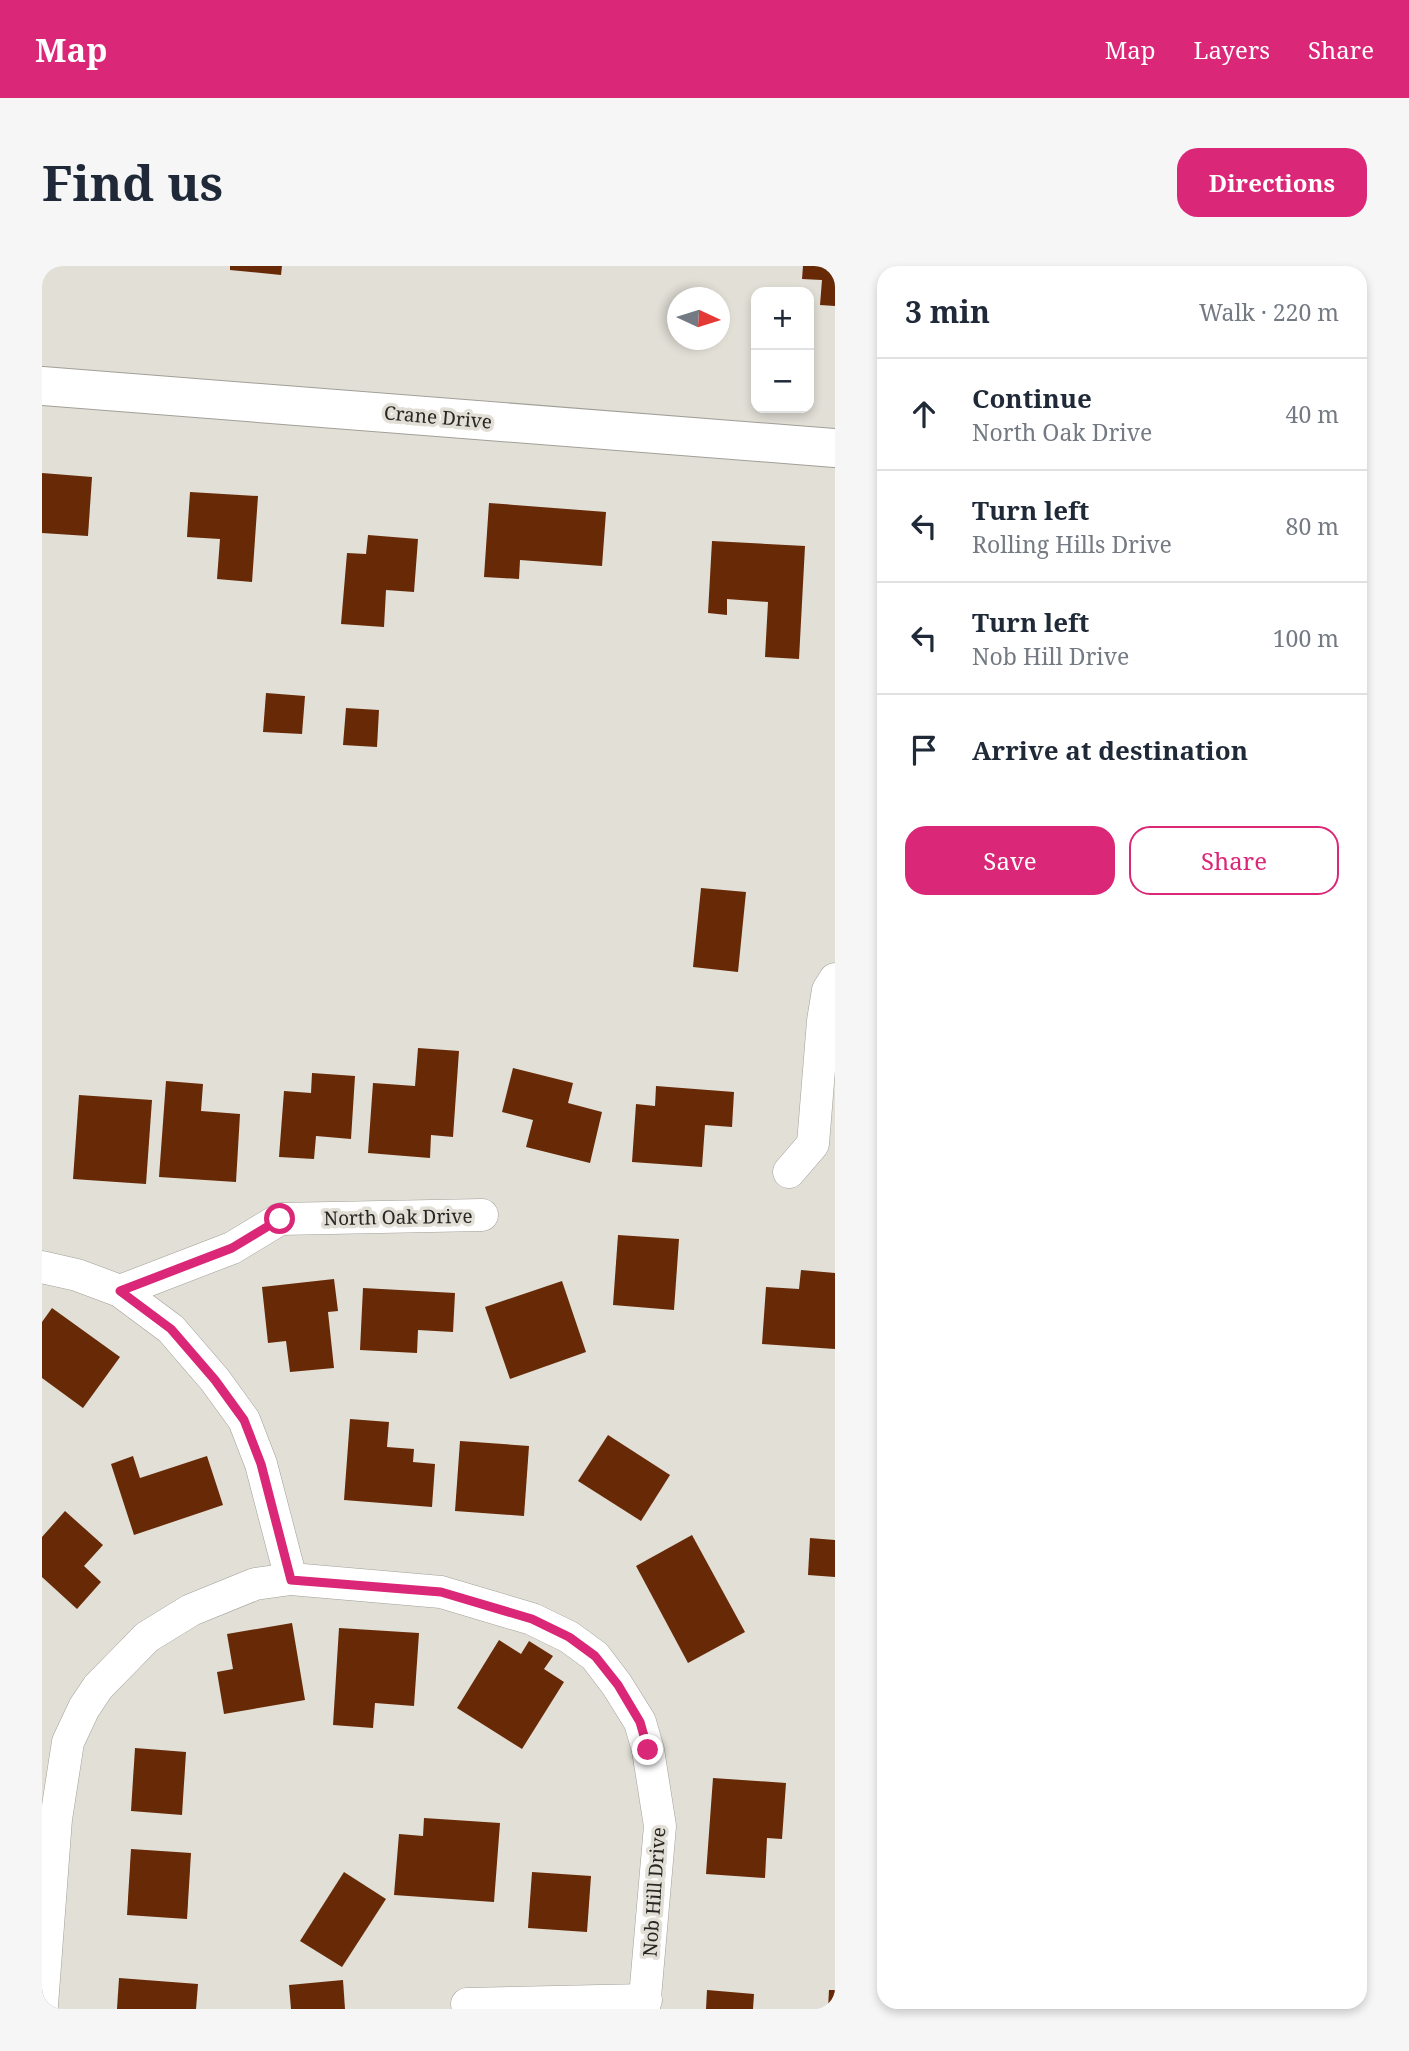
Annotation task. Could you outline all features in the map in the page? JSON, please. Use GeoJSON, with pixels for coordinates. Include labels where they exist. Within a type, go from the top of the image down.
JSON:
{"type":"FeatureCollection","features":[{"type":"Feature","properties":{"kind":"street","name":"Crane Drive"},"geometry":{"type":"LineString","coordinates":[[42,386],[835,449]]}},
{"type":"Feature","properties":{"kind":"street"},"geometry":{"type":"LineString","coordinates":[[789,1172],[813,1144],[823,1021],[828,990],[835,979]]}},
{"type":"Feature","properties":{"kind":"street","name":"North Oak Drive"},"geometry":{"type":"LineString","coordinates":[[120,1291],[232,1248],[280,1219],[482,1215]]}},
{"type":"Feature","properties":{"kind":"street"},"geometry":{"type":"LineString","coordinates":[[42,1267],[77,1275],[120,1291],[171,1329],[215,1380],[244,1420],[261,1464],[291,1580]]}},
{"type":"Feature","properties":{"kind":"street","name":"Nob Hill Drive"},"geometry":{"type":"LineString","coordinates":[[42,2005],[57,1819],[68,1742],[84,1708],[98,1687],[147,1637],[191,1610],[255,1584],[291,1580],[441,1592],[532,1619],[569,1637],[595,1656],[618,1685],[640,1722],[648,1750],[660,1826],[645,2004]]}},
{"type":"Feature","properties":{"kind":"street"},"geometry":{"type":"LineString","coordinates":[[467,2004],[645,2004]]}},
{"type":"Feature","properties":{"kind":"building"},"geometry":{"type":"Polygon","coordinates":[[[230,266],[282,266],[281,275],[230,270],[230,266]]]}},
{"type":"Feature","properties":{"kind":"building"},"geometry":{"type":"Polygon","coordinates":[[[803,266],[835,266],[835,306],[820,305],[822,280],[802,279],[803,266]]]}},
{"type":"Feature","properties":{"kind":"building"},"geometry":{"type":"Polygon","coordinates":[[[42,473],[92,477],[88,536],[42,533],[42,473]]]}},
{"type":"Feature","properties":{"kind":"building"},"geometry":{"type":"Polygon","coordinates":[[[190,492],[258,496],[252,582],[217,579],[220,539],[187,537],[190,492]]]}},
{"type":"Feature","properties":{"kind":"building"},"geometry":{"type":"Polygon","coordinates":[[[489,503],[606,512],[602,566],[520,560],[519,579],[484,577],[489,503]]]}},
{"type":"Feature","properties":{"kind":"building"},"geometry":{"type":"Polygon","coordinates":[[[368,535],[418,539],[414,592],[386,590],[384,627],[341,624],[347,553],[366,554],[368,535]]]}},
{"type":"Feature","properties":{"kind":"building"},"geometry":{"type":"Polygon","coordinates":[[[712,541],[805,546],[799,659],[765,657],[768,602],[727,599],[727,615],[708,613],[712,541]]]}},
{"type":"Feature","properties":{"kind":"building"},"geometry":{"type":"Polygon","coordinates":[[[266,693],[305,696],[302,734],[263,732],[266,693]]]}},
{"type":"Feature","properties":{"kind":"building"},"geometry":{"type":"Polygon","coordinates":[[[346,708],[379,710],[377,747],[343,745],[346,708]]]}},
{"type":"Feature","properties":{"kind":"building"},"geometry":{"type":"Polygon","coordinates":[[[701,888],[746,892],[738,972],[693,967],[701,888]]]}},
{"type":"Feature","properties":{"kind":"building"},"geometry":{"type":"Polygon","coordinates":[[[418,1048],[459,1051],[453,1137],[431,1135],[430,1158],[368,1153],[373,1083],[415,1086],[418,1048]]]}},
{"type":"Feature","properties":{"kind":"building"},"geometry":{"type":"Polygon","coordinates":[[[513,1068],[573,1083],[568,1103],[602,1112],[590,1163],[526,1147],[533,1120],[502,1112],[513,1068]]]}},
{"type":"Feature","properties":{"kind":"building"},"geometry":{"type":"Polygon","coordinates":[[[312,1073],[355,1076],[351,1139],[316,1136],[314,1159],[279,1157],[284,1091],[311,1093],[312,1073]]]}},
{"type":"Feature","properties":{"kind":"building"},"geometry":{"type":"Polygon","coordinates":[[[166,1081],[203,1084],[201,1111],[240,1114],[236,1182],[159,1177],[166,1081]]]}},
{"type":"Feature","properties":{"kind":"building"},"geometry":{"type":"Polygon","coordinates":[[[656,1086],[734,1092],[732,1127],[705,1125],[702,1167],[632,1162],[636,1104],[655,1106],[656,1086]]]}},
{"type":"Feature","properties":{"kind":"building"},"geometry":{"type":"Polygon","coordinates":[[[79,1095],[152,1100],[146,1184],[73,1179],[79,1095]]]}},
{"type":"Feature","properties":{"kind":"building"},"geometry":{"type":"Polygon","coordinates":[[[618,1235],[679,1239],[674,1310],[613,1305],[618,1235]]]}},
{"type":"Feature","properties":{"kind":"building"},"geometry":{"type":"Polygon","coordinates":[[[801,1270],[835,1273],[835,1349],[762,1344],[766,1287],[799,1289],[801,1270]]]}},
{"type":"Feature","properties":{"kind":"building"},"geometry":{"type":"Polygon","coordinates":[[[334,1279],[338,1311],[328,1312],[334,1368],[290,1372],[286,1341],[268,1343],[262,1287],[334,1279]]]}},
{"type":"Feature","properties":{"kind":"building"},"geometry":{"type":"Polygon","coordinates":[[[562,1281],[586,1352],[510,1379],[485,1307],[562,1281]]]}},
{"type":"Feature","properties":{"kind":"building"},"geometry":{"type":"Polygon","coordinates":[[[363,1288],[455,1293],[453,1332],[418,1330],[417,1353],[360,1350],[363,1288]]]}},
{"type":"Feature","properties":{"kind":"building"},"geometry":{"type":"Polygon","coordinates":[[[52,1308],[120,1357],[83,1408],[42,1378],[42,1322],[52,1308]]]}},
{"type":"Feature","properties":{"kind":"building"},"geometry":{"type":"Polygon","coordinates":[[[350,1419],[389,1422],[387,1447],[414,1449],[413,1462],[435,1464],[432,1507],[344,1500],[350,1419]]]}},
{"type":"Feature","properties":{"kind":"building"},"geometry":{"type":"Polygon","coordinates":[[[608,1435],[670,1475],[641,1521],[578,1481],[608,1435]]]}},
{"type":"Feature","properties":{"kind":"building"},"geometry":{"type":"Polygon","coordinates":[[[460,1441],[529,1446],[524,1516],[455,1511],[460,1441]]]}},
{"type":"Feature","properties":{"kind":"building"},"geometry":{"type":"Polygon","coordinates":[[[133,1456],[140,1478],[207,1456],[223,1505],[134,1535],[111,1464],[133,1456]]]}},
{"type":"Feature","properties":{"kind":"building"},"geometry":{"type":"Polygon","coordinates":[[[65,1511],[103,1545],[84,1566],[101,1582],[77,1609],[42,1577],[42,1537],[65,1511]]]}},
{"type":"Feature","properties":{"kind":"building"},"geometry":{"type":"Polygon","coordinates":[[[692,1535],[745,1632],[688,1663],[636,1566],[692,1535]]]}},
{"type":"Feature","properties":{"kind":"building"},"geometry":{"type":"Polygon","coordinates":[[[810,1538],[835,1540],[835,1577],[808,1575],[810,1538]]]}},
{"type":"Feature","properties":{"kind":"building"},"geometry":{"type":"Polygon","coordinates":[[[292,1623],[305,1700],[224,1714],[217,1672],[233,1669],[227,1634],[292,1623]]]}},
{"type":"Feature","properties":{"kind":"building"},"geometry":{"type":"Polygon","coordinates":[[[339,1628],[419,1633],[414,1706],[375,1703],[373,1728],[333,1725],[339,1628]]]}},
{"type":"Feature","properties":{"kind":"building"},"geometry":{"type":"Polygon","coordinates":[[[499,1640],[521,1654],[529,1641],[553,1656],[544,1669],[564,1682],[522,1749],[457,1708],[499,1640]]]}},
{"type":"Feature","properties":{"kind":"building"},"geometry":{"type":"Polygon","coordinates":[[[135,1748],[186,1752],[182,1815],[131,1811],[135,1748]]]}},
{"type":"Feature","properties":{"kind":"building"},"geometry":{"type":"Polygon","coordinates":[[[713,1778],[786,1783],[782,1839],[767,1838],[765,1878],[706,1874],[713,1778]]]}},
{"type":"Feature","properties":{"kind":"building"},"geometry":{"type":"Polygon","coordinates":[[[424,1818],[500,1823],[494,1902],[394,1895],[399,1834],[423,1836],[424,1818]]]}},
{"type":"Feature","properties":{"kind":"building"},"geometry":{"type":"Polygon","coordinates":[[[131,1849],[191,1853],[187,1919],[127,1915],[131,1849]]]}},
{"type":"Feature","properties":{"kind":"building"},"geometry":{"type":"Polygon","coordinates":[[[344,1872],[386,1899],[342,1967],[300,1941],[344,1872]]]}},
{"type":"Feature","properties":{"kind":"building"},"geometry":{"type":"Polygon","coordinates":[[[532,1872],[591,1876],[587,1932],[528,1928],[532,1872]]]}},
{"type":"Feature","properties":{"kind":"building"},"geometry":{"type":"Polygon","coordinates":[[[119,1978],[198,1984],[196,2009],[117,2009],[119,1978]]]}},
{"type":"Feature","properties":{"kind":"building"},"geometry":{"type":"Polygon","coordinates":[[[343,1980],[345,2009],[291,2009],[289,1985],[343,1980]]]}},
{"type":"Feature","properties":{"kind":"building"},"geometry":{"type":"Polygon","coordinates":[[[707,1990],[754,1994],[753,2009],[706,2009],[707,1990]]]}},
{"type":"Feature","properties":{"kind":"building"},"geometry":{"type":"Polygon","coordinates":[[[829,1990],[835,1990],[835,2009],[828,2009],[829,1990]]]}},
{"type":"Feature","properties":{"kind":"route"},"geometry":{"type":"LineString","coordinates":[[280,1219],[232,1248],[120,1291],[171,1329],[215,1380],[244,1420],[261,1464],[291,1580],[441,1592],[532,1619],[569,1637],[595,1656],[618,1685],[640,1722],[648,1750]]}}]}
